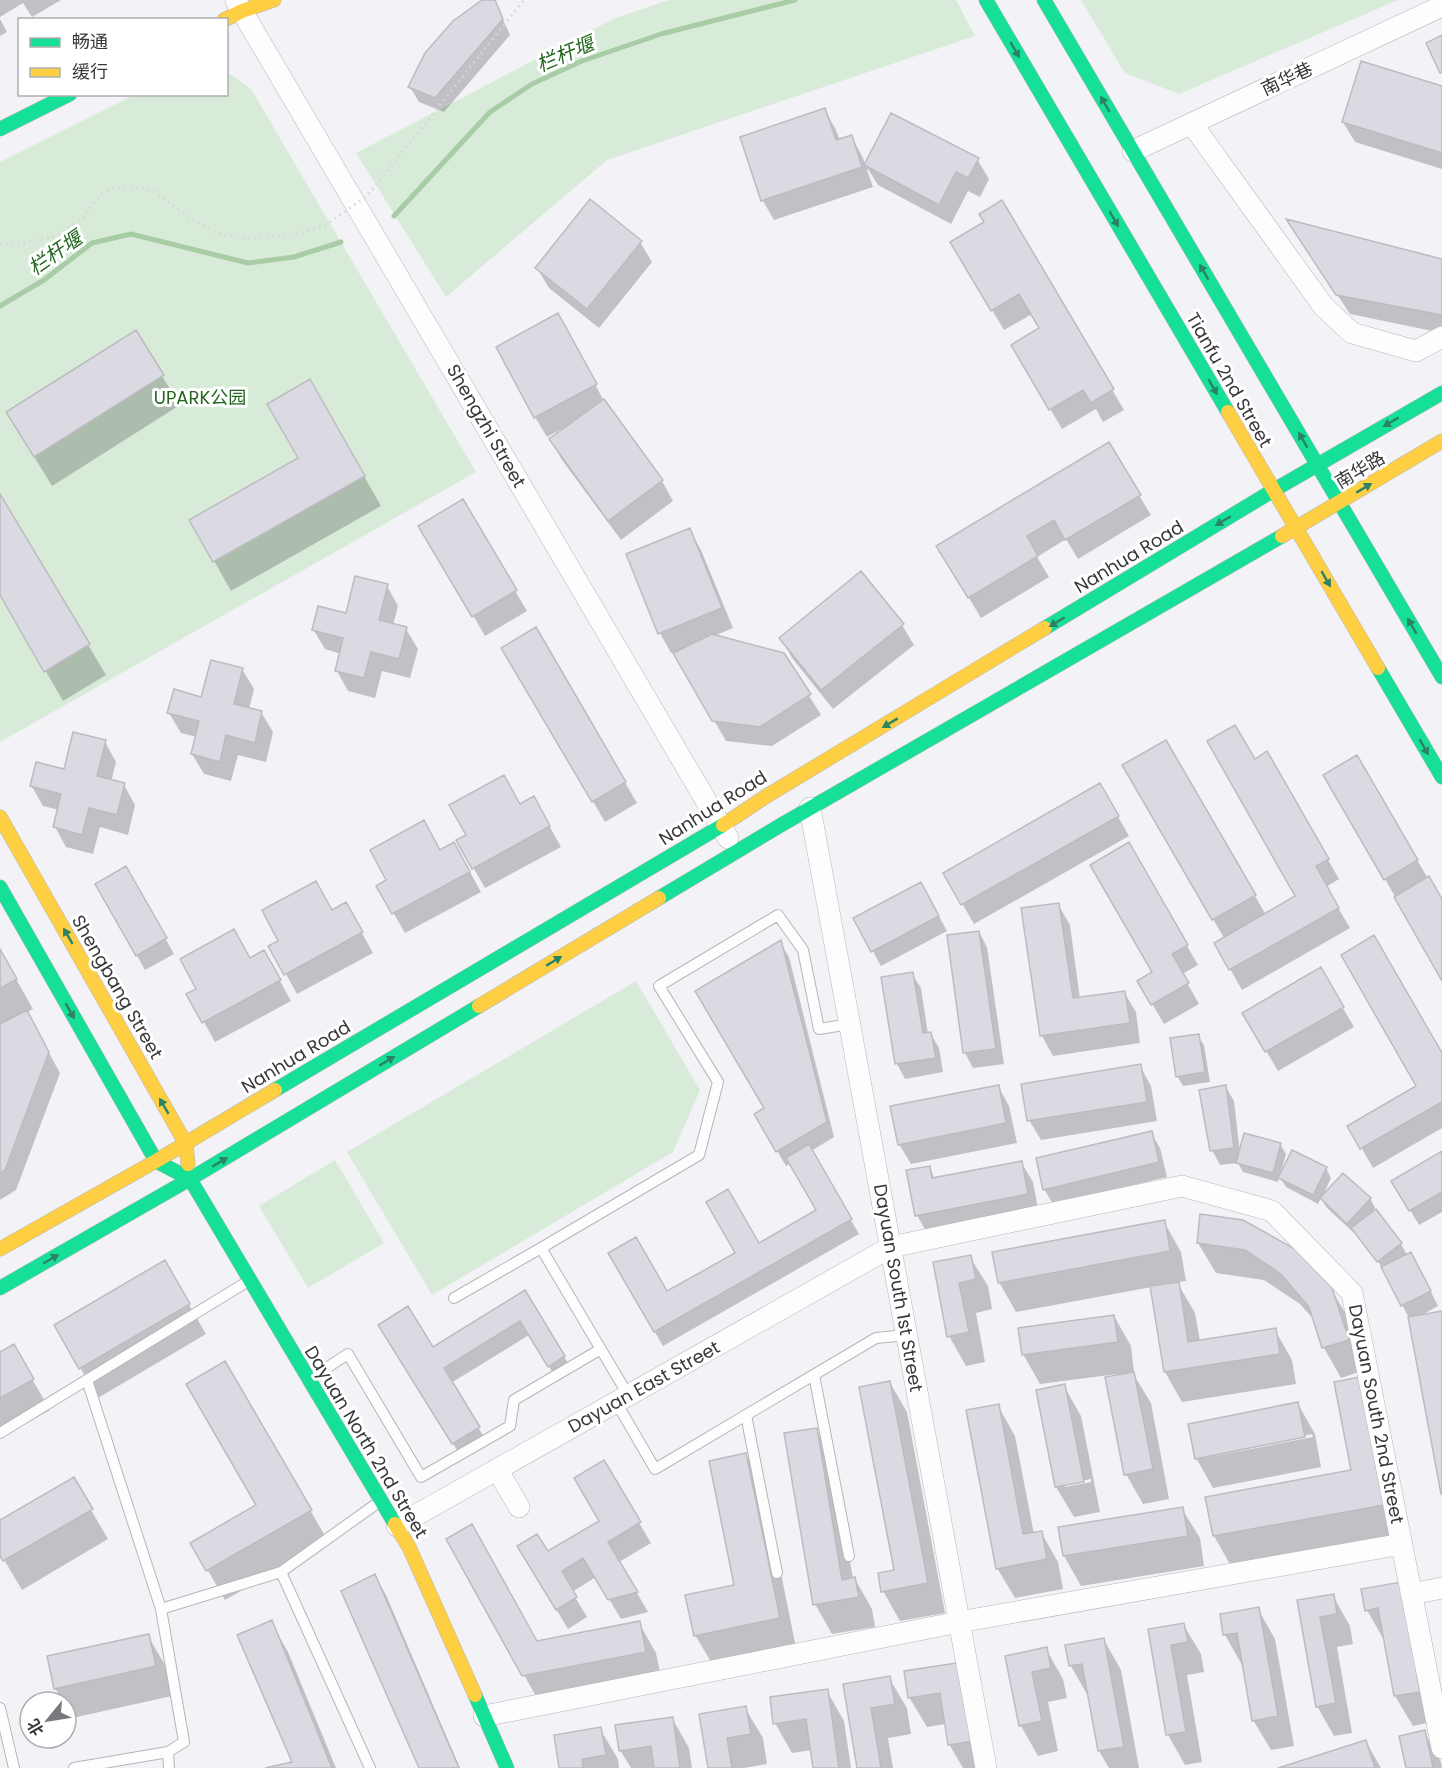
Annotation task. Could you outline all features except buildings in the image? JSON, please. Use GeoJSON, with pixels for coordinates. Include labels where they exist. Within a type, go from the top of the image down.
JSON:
{"type":"FeatureCollection","features":[{"type":"Feature","properties":{"kind":"main road"},"geometry":{"type":"LineString","coordinates":[[234,10],[274,0]]}},
{"type":"Feature","properties":{"kind":"main road","name":"Tianfu 2nd Street"},"geometry":{"type":"LineString","coordinates":[[986,0],[1442,777]]}},
{"type":"Feature","properties":{"kind":"main road","name":"Tianfu 2nd Street"},"geometry":{"type":"LineString","coordinates":[[1044,0],[1442,677]]}},
{"type":"Feature","properties":{"kind":"main road"},"geometry":{"type":"LineString","coordinates":[[0,129],[66,96]]}},
{"type":"Feature","properties":{"kind":"main road","name":"Nanhua Road"},"geometry":{"type":"LineString","coordinates":[[0,1249],[186,1144],[721,826],[765,797],[1317,464],[1442,393]]}},
{"type":"Feature","properties":{"kind":"main road","name":"南华路"},"geometry":{"type":"LineString","coordinates":[[1296,529],[1442,441]]}},
{"type":"Feature","properties":{"kind":"main road"},"geometry":{"type":"LineString","coordinates":[[0,1288],[190,1179],[810,808],[1296,529]]}},
{"type":"Feature","properties":{"kind":"main road","name":"Shengbang Street"},"geometry":{"type":"LineString","coordinates":[[0,817],[186,1144],[190,1179]]}},
{"type":"Feature","properties":{"kind":"main road"},"geometry":{"type":"LineString","coordinates":[[0,887],[156,1161],[190,1179]]}},
{"type":"Feature","properties":{"kind":"main road","name":"Dayuan North 2nd Street"},"geometry":{"type":"LineString","coordinates":[[190,1179],[409,1547],[507,1768]]}},
{"type":"Feature","properties":{"kind":"street","name":"南华巷"},"geometry":{"type":"LineString","coordinates":[[1133,151],[1442,6]]}},
{"type":"Feature","properties":{"kind":"street","name":"Shengzhi Street"},"geometry":{"type":"LineString","coordinates":[[234,10],[736,852]]}},
{"type":"Feature","properties":{"kind":"street"},"geometry":{"type":"LineString","coordinates":[[1191,124],[1324,307],[1352,333],[1416,351],[1442,338]]}},
{"type":"Feature","properties":{"kind":"street","name":"Dayuan South 1st Street"},"geometry":{"type":"LineString","coordinates":[[810,808],[986,1768]]}},
{"type":"Feature","properties":{"kind":"street","name":"Dayuan South 2nd Street"},"geometry":{"type":"LineString","coordinates":[[891,1247],[1182,1186],[1272,1211],[1352,1293],[1442,1748]]}},
{"type":"Feature","properties":{"kind":"street","name":"Dayuan East Street"},"geometry":{"type":"LineString","coordinates":[[397,1526],[891,1247]]}},
{"type":"Feature","properties":{"kind":"street"},"geometry":{"type":"LineString","coordinates":[[497,1469],[519,1506]]}},
{"type":"Feature","properties":{"kind":"street"},"geometry":{"type":"LineString","coordinates":[[484,1716],[959,1622],[1402,1544]]}},
{"type":"Feature","properties":{"kind":"street"},"geometry":{"type":"LineString","coordinates":[[1411,1594],[1442,1588]]}},
{"type":"Feature","properties":{"kind":"lane"},"geometry":{"type":"LineString","coordinates":[[454,1298],[699,1155],[718,1082],[659,986],[778,915],[803,950],[819,1029],[850,1024]]}},
{"type":"Feature","properties":{"kind":"lane"},"geometry":{"type":"LineString","coordinates":[[541,1248],[601,1349],[655,1469],[876,1338],[907,1335]]}},
{"type":"Feature","properties":{"kind":"lane"},"geometry":{"type":"LineString","coordinates":[[0,1433],[250,1280]]}},
{"type":"Feature","properties":{"kind":"lane"},"geometry":{"type":"LineString","coordinates":[[309,1379],[348,1354],[421,1477],[510,1426],[514,1400],[601,1349]]}},
{"type":"Feature","properties":{"kind":"lane"},"geometry":{"type":"LineString","coordinates":[[814,1375],[849,1556]]}},
{"type":"Feature","properties":{"kind":"lane"},"geometry":{"type":"LineString","coordinates":[[74,1768],[168,1752],[184,1742],[161,1609],[87,1380]]}},
{"type":"Feature","properties":{"kind":"lane"},"geometry":{"type":"LineString","coordinates":[[746,1415],[777,1573]]}},
{"type":"Feature","properties":{"kind":"lane"},"geometry":{"type":"LineString","coordinates":[[161,1609],[281,1572],[381,1500]]}},
{"type":"Feature","properties":{"kind":"lane"},"geometry":{"type":"LineString","coordinates":[[281,1572],[370,1768]]}},
{"type":"Feature","properties":{"kind":"lane"},"geometry":{"type":"LineString","coordinates":[[0,1708],[14,1768]]}},
{"type":"Feature","properties":{"kind":"lane"},"geometry":{"type":"LineString","coordinates":[[168,1752],[169,1768]]}},
{"type":"Feature","properties":{"kind":"path"},"geometry":{"type":"LineString","coordinates":[[0,243],[13,245],[56,236],[83,218],[102,193],[115,188],[132,187],[154,191],[214,232],[236,237],[247,239],[293,235],[324,226],[367,196],[524,0]]}},
{"type":"Feature","properties":{"kind":"green space"},"geometry":{"type":"Polygon","coordinates":[[[669,0],[956,0],[975,36],[607,160],[446,297],[356,153],[613,19],[669,0]]]}},
{"type":"Feature","properties":{"kind":"green space"},"geometry":{"type":"Polygon","coordinates":[[[1081,0],[1398,0],[1179,94],[1125,73],[1081,0]]]}},
{"type":"Feature","properties":{"kind":"green space","name":"UPARK公园"},"geometry":{"type":"Polygon","coordinates":[[[228,73],[251,89],[476,472],[0,742],[0,162],[132,96],[228,96],[228,73]]]}},
{"type":"Feature","properties":{"kind":"green space"},"geometry":{"type":"Polygon","coordinates":[[[636,981],[700,1090],[673,1152],[432,1295],[347,1152],[636,981]]]}},
{"type":"Feature","properties":{"kind":"green space"},"geometry":{"type":"Polygon","coordinates":[[[335,1160],[384,1243],[308,1288],[259,1206],[335,1160]]]}},
{"type":"Feature","properties":{"kind":"waterway","name":"栏杆堰"},"geometry":{"type":"LineString","coordinates":[[394,216],[490,112],[532,84],[582,61],[661,34],[795,0]]}},
{"type":"Feature","properties":{"kind":"waterway","name":"栏杆堰"},"geometry":{"type":"LineString","coordinates":[[0,306],[44,280],[92,243],[131,234],[248,263],[294,257],[341,242]]}},
{"type":"Feature","properties":{"kind":"traffic: fast"},"geometry":{"type":"LineString","coordinates":[[986,0],[1228,412]]}},
{"type":"Feature","properties":{"kind":"traffic: fast"},"geometry":{"type":"LineString","coordinates":[[1044,0],[1442,677]]}},
{"type":"Feature","properties":{"kind":"traffic: fast"},"geometry":{"type":"LineString","coordinates":[[0,129],[66,96]]}},
{"type":"Feature","properties":{"kind":"traffic: fast"},"geometry":{"type":"LineString","coordinates":[[1045,628],[1274,490],[1442,393]]}},
{"type":"Feature","properties":{"kind":"traffic: fast"},"geometry":{"type":"LineString","coordinates":[[659,898],[781,825],[1282,536]]}},
{"type":"Feature","properties":{"kind":"traffic: fast"},"geometry":{"type":"LineString","coordinates":[[1378,668],[1442,777]]}},
{"type":"Feature","properties":{"kind":"traffic: fast"},"geometry":{"type":"LineString","coordinates":[[275,1090],[723,825]]}},
{"type":"Feature","properties":{"kind":"traffic: fast"},"geometry":{"type":"LineString","coordinates":[[0,887],[156,1161],[190,1179],[395,1524]]}},
{"type":"Feature","properties":{"kind":"traffic: fast"},"geometry":{"type":"LineString","coordinates":[[0,1288],[190,1179],[479,1006]]}},
{"type":"Feature","properties":{"kind":"traffic: fast"},"geometry":{"type":"LineString","coordinates":[[475,1695],[507,1768]]}},
{"type":"Feature","properties":{"kind":"traffic: slow"},"geometry":{"type":"LineString","coordinates":[[228,18],[274,0]]}},
{"type":"Feature","properties":{"kind":"traffic: slow"},"geometry":{"type":"LineString","coordinates":[[1228,412],[1378,668]]}},
{"type":"Feature","properties":{"kind":"traffic: slow"},"geometry":{"type":"LineString","coordinates":[[1282,536],[1442,441]]}},
{"type":"Feature","properties":{"kind":"traffic: slow"},"geometry":{"type":"LineString","coordinates":[[723,825],[765,797],[1045,628]]}},
{"type":"Feature","properties":{"kind":"traffic: slow"},"geometry":{"type":"LineString","coordinates":[[0,817],[186,1144],[188,1164]]}},
{"type":"Feature","properties":{"kind":"traffic: slow"},"geometry":{"type":"LineString","coordinates":[[479,1006],[659,898]]}},
{"type":"Feature","properties":{"kind":"traffic: slow"},"geometry":{"type":"LineString","coordinates":[[0,1249],[156,1161],[275,1090]]}},
{"type":"Feature","properties":{"kind":"traffic: slow"},"geometry":{"type":"LineString","coordinates":[[395,1524],[409,1547],[475,1695]]}}]}
